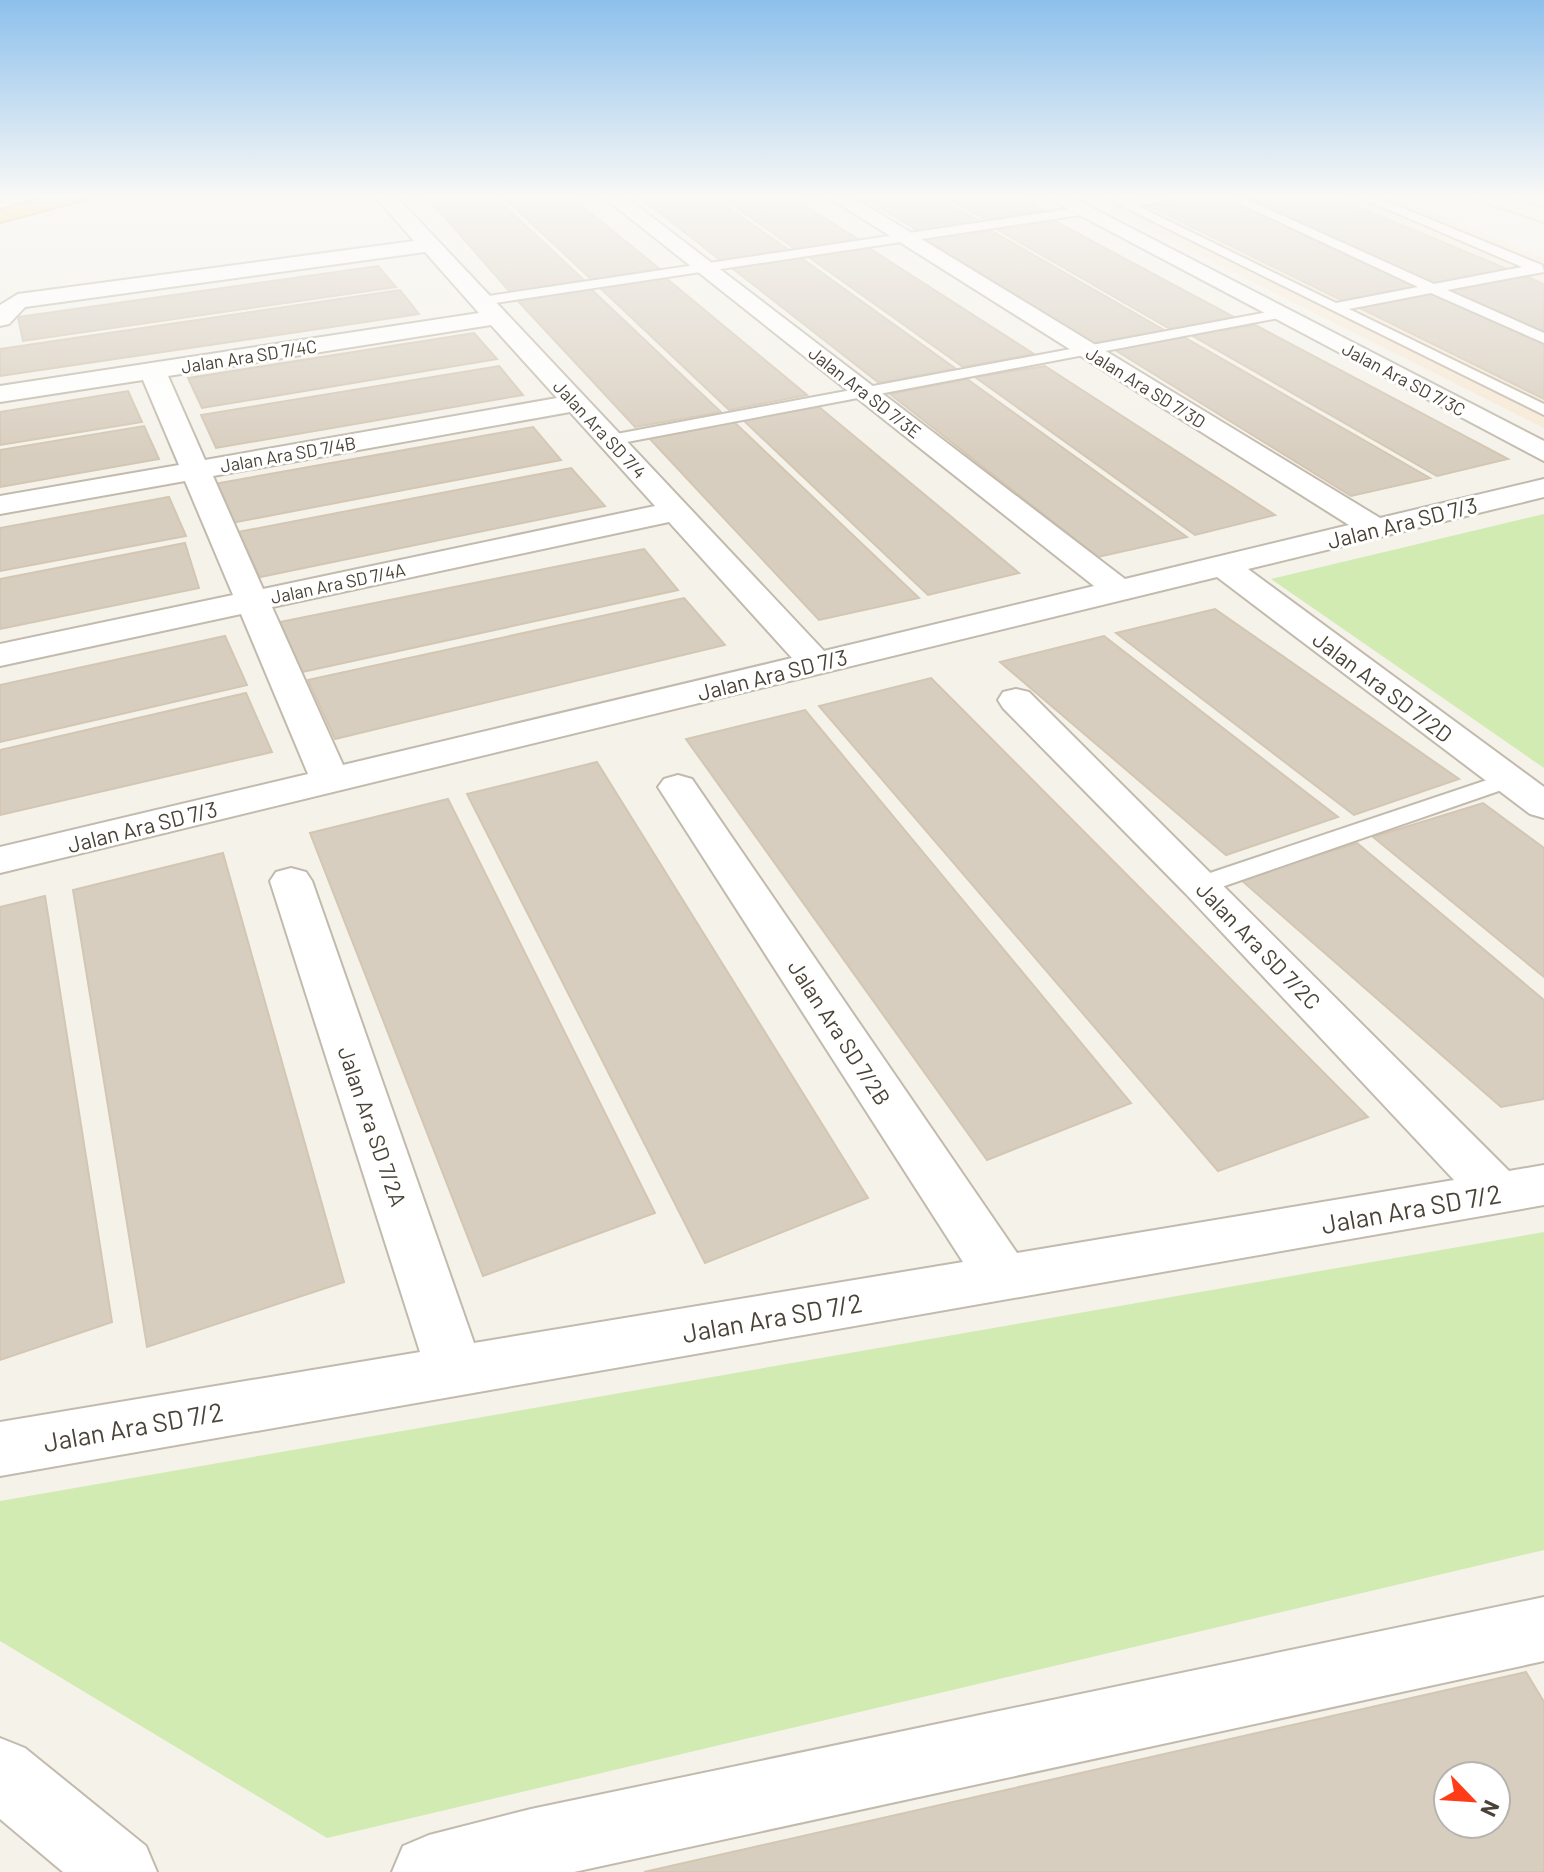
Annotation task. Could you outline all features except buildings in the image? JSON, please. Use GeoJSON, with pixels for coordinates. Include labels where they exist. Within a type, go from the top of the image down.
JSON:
{"type":"FeatureCollection","features":[{"type":"Feature","properties":{"kind":"street"},"geometry":{"type":"LineString","coordinates":[[0,319],[18,301],[155,282]]}},
{"type":"Feature","properties":{"kind":"street","name":"Jalan Ara SD 7/4"},"geometry":{"type":"LineString","coordinates":[[465,282],[816,663]]}},
{"type":"Feature","properties":{"kind":"street","name":"Jalan Ara SD 7/3E"},"geometry":{"type":"LineString","coordinates":[[722,282],[1119,590]]}},
{"type":"Feature","properties":{"kind":"street","name":"Jalan Ara SD 7/3D"},"geometry":{"type":"LineString","coordinates":[[976,282],[1375,528]]}},
{"type":"Feature","properties":{"kind":"street","name":"Jalan Ara SD 7/3C"},"geometry":{"type":"LineString","coordinates":[[1219,282],[1544,452]]}},
{"type":"Feature","properties":{"kind":"street","name":"Jalan Ara SD 7/4C"},"geometry":{"type":"LineString","coordinates":[[0,394],[490,309]]}},
{"type":"Feature","properties":{"kind":"street"},"geometry":{"type":"LineString","coordinates":[[152,370],[330,780]]}},
{"type":"Feature","properties":{"kind":"street","name":"Jalan Ara SD 7/4B"},"geometry":{"type":"LineString","coordinates":[[0,505],[576,403]]}},
{"type":"Feature","properties":{"kind":"street","name":"Jalan Ara SD 7/3"},"geometry":{"type":"LineString","coordinates":[[0,860],[1544,488]]}},
{"type":"Feature","properties":{"kind":"street","name":"Jalan Ara SD 7/4A"},"geometry":{"type":"LineString","coordinates":[[0,655],[675,511]]}},
{"type":"Feature","properties":{"kind":"street","name":"Jalan Ara SD 7/2D"},"geometry":{"type":"LineString","coordinates":[[1222,565],[1544,806]]}},
{"type":"Feature","properties":{"kind":"street","name":"Jalan Ara SD 7/2C"},"geometry":{"type":"LineString","coordinates":[[1016,700],[1201,885],[1521,1189]]}},
{"type":"Feature","properties":{"kind":"street","name":"Jalan Ara SD 7/2B"},"geometry":{"type":"LineString","coordinates":[[678,787],[1003,1277]]}},
{"type":"Feature","properties":{"kind":"street","name":"Jalan Ara SD 7/2A"},"geometry":{"type":"LineString","coordinates":[[291,881],[455,1371]]}},
{"type":"Feature","properties":{"kind":"street","name":"Jalan Ara SD 7/2"},"geometry":{"type":"LineString","coordinates":[[0,1449],[1521,1189]]}},
{"type":"Feature","properties":{"kind":"street"},"geometry":{"type":"LineString","coordinates":[[429,1872],[531,1845],[1544,1629]]}},
{"type":"Feature","properties":{"kind":"street"},"geometry":{"type":"LineString","coordinates":[[0,1773],[120,1872]]}},
{"type":"Feature","properties":{"kind":"lane"},"geometry":{"type":"LineString","coordinates":[[490,309],[629,282]]}},
{"type":"Feature","properties":{"kind":"lane"},"geometry":{"type":"LineString","coordinates":[[1285,282],[1544,410]]}},
{"type":"Feature","properties":{"kind":"lane"},"geometry":{"type":"LineString","coordinates":[[1424,282],[1544,339]]}},
{"type":"Feature","properties":{"kind":"lane"},"geometry":{"type":"LineString","coordinates":[[1335,307],[1461,282]]}},
{"type":"Feature","properties":{"kind":"lane"},"geometry":{"type":"LineString","coordinates":[[611,440],[1279,314]]}},
{"type":"Feature","properties":{"kind":"lane"},"geometry":{"type":"LineString","coordinates":[[1201,885],[1508,780]]}},
{"type":"Feature","properties":{"kind":"shaded area"},"geometry":{"type":"Polygon","coordinates":[[[1254,282],[1544,282],[1544,428],[1254,282]]]}},
{"type":"Feature","properties":{"kind":"green space"},"geometry":{"type":"Polygon","coordinates":[[[1544,514],[1544,768],[1271,579],[1544,514]]]}},
{"type":"Feature","properties":{"kind":"green space"},"geometry":{"type":"Polygon","coordinates":[[[1544,1232],[1544,1550],[327,1838],[0,1641],[0,1501],[1544,1232]]]}}]}
